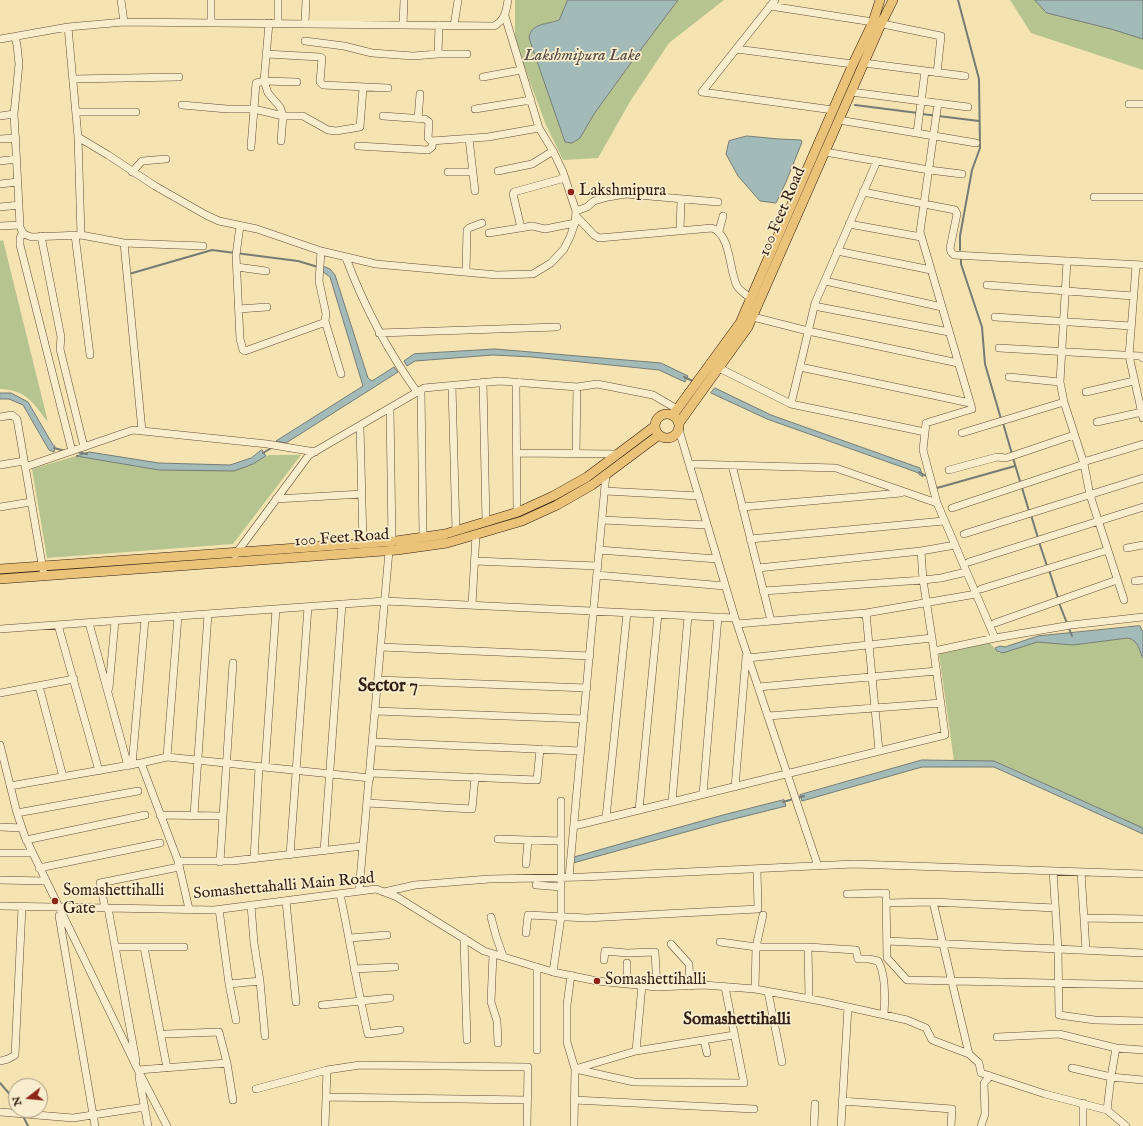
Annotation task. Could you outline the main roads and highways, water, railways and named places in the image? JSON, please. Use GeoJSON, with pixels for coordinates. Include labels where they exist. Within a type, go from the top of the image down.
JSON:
{"type":"FeatureCollection","features":[{"type":"Feature","properties":{"kind":"main road","name":"100 Feet Road"},"geometry":{"type":"LineString","coordinates":[[0,579],[43,571],[237,552],[392,541],[424,537],[456,531],[517,512],[553,496],[587,477],[655,426],[657,419],[662,415],[675,412],[692,390],[748,327],[864,63],[877,23],[880,0]]}},
{"type":"Feature","properties":{"kind":"main road","name":"100 Feet Road"},"geometry":{"type":"LineString","coordinates":[[0,569],[43,571],[230,562],[389,551],[447,543],[522,521],[557,505],[592,485],[659,435],[663,438],[670,439],[676,436],[679,426],[701,393],[715,365],[740,323],[853,64],[877,23],[893,0]]}},
{"type":"Feature","properties":{"kind":"main road"},"geometry":{"type":"LineString","coordinates":[[675,412],[679,426]]}},
{"type":"Feature","properties":{"kind":"main road"},"geometry":{"type":"LineString","coordinates":[[655,426],[655,430],[659,435]]}},
{"type":"Feature","properties":{"kind":"water","name":"Lakshmipura Lake"},"geometry":{"type":"Polygon","coordinates":[[[568,0],[678,0],[594,114],[580,138],[572,143],[565,142],[529,38],[530,33],[536,27],[559,20],[568,0]]]}},
{"type":"Feature","properties":{"kind":"water"},"geometry":{"type":"Polygon","coordinates":[[[1035,0],[1143,0],[1143,39],[1111,29],[1047,13],[1035,0]]]}},
{"type":"Feature","properties":{"kind":"water"},"geometry":{"type":"Polygon","coordinates":[[[747,136],[801,140],[802,142],[776,203],[760,201],[738,176],[726,154],[729,141],[747,136]]]}},
{"type":"Feature","properties":{"kind":"water"},"geometry":{"type":"Polygon","coordinates":[[[323,266],[330,269],[335,275],[368,378],[372,381],[394,367],[398,372],[286,443],[276,441],[363,386],[330,277],[322,271],[323,266]]]}},
{"type":"Feature","properties":{"kind":"water"},"geometry":{"type":"Polygon","coordinates":[[[495,349],[661,363],[688,376],[685,382],[659,370],[532,357],[493,355],[415,361],[407,366],[404,361],[414,354],[495,349]]]}},
{"type":"Feature","properties":{"kind":"water"},"geometry":{"type":"Polygon","coordinates":[[[715,388],[771,415],[920,468],[923,477],[916,472],[767,419],[711,393],[715,388]]]}},
{"type":"Feature","properties":{"kind":"water"},"geometry":{"type":"Polygon","coordinates":[[[0,393],[11,393],[28,402],[55,446],[54,452],[49,450],[23,405],[9,399],[0,399],[0,393]]]}},
{"type":"Feature","properties":{"kind":"water"},"geometry":{"type":"Polygon","coordinates":[[[262,450],[266,456],[253,464],[234,471],[159,470],[76,456],[89,452],[159,463],[230,465],[251,458],[262,450]]]}},
{"type":"Feature","properties":{"kind":"water"},"geometry":{"type":"Polygon","coordinates":[[[1140,626],[1143,632],[1143,658],[1136,643],[1128,638],[1073,645],[1037,642],[1003,653],[997,651],[995,648],[1000,646],[1005,647],[1038,636],[1140,626]]]}},
{"type":"Feature","properties":{"kind":"water"},"geometry":{"type":"Polygon","coordinates":[[[922,760],[994,761],[1143,828],[1143,834],[994,767],[922,767],[802,801],[800,795],[922,760]]]}},
{"type":"Feature","properties":{"kind":"water"},"geometry":{"type":"Polygon","coordinates":[[[784,800],[786,806],[573,863],[574,857],[723,815],[784,800]]]}},
{"type":"Feature","properties":{"kind":"waterway"},"geometry":{"type":"LineString","coordinates":[[958,0],[979,79],[980,148],[972,170],[960,236],[960,250]]}},
{"type":"Feature","properties":{"kind":"waterway"},"geometry":{"type":"LineString","coordinates":[[855,105],[918,113]]}},
{"type":"Feature","properties":{"kind":"waterway"},"geometry":{"type":"LineString","coordinates":[[922,114],[979,121]]}},
{"type":"Feature","properties":{"kind":"waterway"},"geometry":{"type":"LineString","coordinates":[[129,274],[212,250],[298,261],[318,267]]}},
{"type":"Feature","properties":{"kind":"waterway"},"geometry":{"type":"LineString","coordinates":[[961,260],[982,327],[985,364],[1001,419]]}},
{"type":"Feature","properties":{"kind":"waterway"},"geometry":{"type":"LineString","coordinates":[[684,377],[695,382]]}},
{"type":"Feature","properties":{"kind":"waterway"},"geometry":{"type":"LineString","coordinates":[[1003,423],[1012,454]]}},
{"type":"Feature","properties":{"kind":"waterway"},"geometry":{"type":"LineString","coordinates":[[263,453],[273,447]]}},
{"type":"Feature","properties":{"kind":"waterway"},"geometry":{"type":"LineString","coordinates":[[54,448],[65,451]]}},
{"type":"Feature","properties":{"kind":"waterway"},"geometry":{"type":"LineString","coordinates":[[77,452],[87,454]]}},
{"type":"Feature","properties":{"kind":"waterway"},"geometry":{"type":"LineString","coordinates":[[1013,458],[1029,511]]}},
{"type":"Feature","properties":{"kind":"waterway"},"geometry":{"type":"LineString","coordinates":[[935,486],[937,488],[1015,466]]}},
{"type":"Feature","properties":{"kind":"waterway"},"geometry":{"type":"LineString","coordinates":[[919,472],[928,477]]}},
{"type":"Feature","properties":{"kind":"waterway"},"geometry":{"type":"LineString","coordinates":[[1031,515],[1038,538]]}},
{"type":"Feature","properties":{"kind":"waterway"},"geometry":{"type":"LineString","coordinates":[[1039,542],[1047,566]]}},
{"type":"Feature","properties":{"kind":"waterway"},"geometry":{"type":"LineString","coordinates":[[1049,570],[1058,598]]}},
{"type":"Feature","properties":{"kind":"waterway"},"geometry":{"type":"LineString","coordinates":[[1059,603],[1072,636]]}},
{"type":"Feature","properties":{"kind":"waterway"},"geometry":{"type":"LineString","coordinates":[[783,802],[804,796]]}},
{"type":"Feature","properties":{"kind":"waterway"},"geometry":{"type":"LineString","coordinates":[[0,1083],[8,1092]]}},
{"type":"Feature","properties":{"kind":"waterway"},"geometry":{"type":"LineString","coordinates":[[24,1118],[28,1126]]}},
{"type":"Feature","properties":{"kind":"place","name":"Lakshmipura"},"geometry":{"type":"Point","coordinates":[571,192]}},
{"type":"Feature","properties":{"kind":"place","name":"Somashettihalli Gate"},"geometry":{"type":"Point","coordinates":[55,901]}},
{"type":"Feature","properties":{"kind":"place","name":"Somashettihalli"},"geometry":{"type":"Point","coordinates":[597,981]}},
{"type":"Feature","properties":{"kind":"district","name":"Sector 7"},"geometry":{"type":"Point","coordinates":[388,687]}},
{"type":"Feature","properties":{"kind":"district","name":"Somashettihalli"},"geometry":{"type":"Point","coordinates":[737,1021]}}]}
